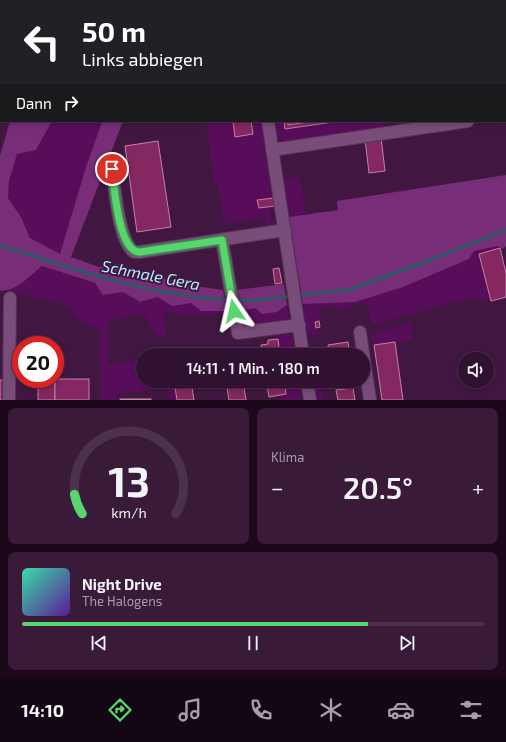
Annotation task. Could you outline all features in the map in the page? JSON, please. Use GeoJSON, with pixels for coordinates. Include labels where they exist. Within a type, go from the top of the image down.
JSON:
{"type":"FeatureCollection","features":[{"type":"Feature","properties":{"kind":"street"},"geometry":{"type":"LineString","coordinates":[[268,122],[302,348]]}},
{"type":"Feature","properties":{"kind":"street"},"geometry":{"type":"LineString","coordinates":[[272,150],[461,122]]}},
{"type":"Feature","properties":{"kind":"street"},"geometry":{"type":"LineString","coordinates":[[112,169],[119,220],[127,244],[134,252],[285,230]]}},
{"type":"Feature","properties":{"kind":"street"},"geometry":{"type":"LineString","coordinates":[[222,240],[238,334],[299,325]]}},
{"type":"Feature","properties":{"kind":"street"},"geometry":{"type":"LineString","coordinates":[[9,400],[10,298]]}},
{"type":"Feature","properties":{"kind":"street"},"geometry":{"type":"LineString","coordinates":[[360,332],[370,400]]}},
{"type":"Feature","properties":{"kind":"street"},"geometry":{"type":"LineString","coordinates":[[308,388],[310,400]]}},
{"type":"Feature","properties":{"kind":"shaded area"},"geometry":{"type":"Polygon","coordinates":[[[10,122],[51,122],[36,150],[17,154],[9,181],[8,198],[21,217],[30,238],[60,254],[86,167],[102,122],[123,122],[71,257],[99,267],[118,264],[188,285],[223,290],[227,311],[201,311],[191,303],[172,306],[158,297],[140,302],[123,292],[103,295],[95,283],[42,266],[18,286],[0,291],[0,156],[10,122]]]}},
{"type":"Feature","properties":{"kind":"shaded area"},"geometry":{"type":"Polygon","coordinates":[[[51,122],[103,122],[86,167],[60,255],[30,238],[21,217],[8,198],[9,181],[17,153],[36,150],[51,122]]]}},
{"type":"Feature","properties":{"kind":"shaded area"},"geometry":{"type":"Polygon","coordinates":[[[206,122],[233,122],[236,137],[253,134],[251,122],[262,122],[264,127],[274,198],[258,201],[259,208],[270,207],[271,220],[275,221],[275,225],[266,228],[264,218],[224,224],[218,183],[214,183],[206,122]]]}},
{"type":"Feature","properties":{"kind":"shaded area"},"geometry":{"type":"Polygon","coordinates":[[[273,122],[284,122],[286,129],[333,122],[388,122],[383,127],[286,142],[280,139],[275,131],[273,122]]]}},
{"type":"Feature","properties":{"kind":"shaded area"},"geometry":{"type":"Polygon","coordinates":[[[506,175],[506,246],[503,249],[498,246],[474,251],[469,259],[403,287],[355,302],[303,304],[289,217],[338,210],[337,201],[506,175]]]}},
{"type":"Feature","properties":{"kind":"shaded area"},"geometry":{"type":"Polygon","coordinates":[[[300,177],[306,214],[287,217],[281,180],[300,177]]]}},
{"type":"Feature","properties":{"kind":"shaded area"},"geometry":{"type":"Polygon","coordinates":[[[498,246],[503,249],[479,254],[491,301],[474,299],[458,301],[372,325],[366,301],[342,310],[330,306],[318,308],[320,320],[315,321],[317,334],[313,335],[306,332],[303,304],[355,302],[403,287],[469,259],[474,251],[498,246]]]}},
{"type":"Feature","properties":{"kind":"shaded area"},"geometry":{"type":"Polygon","coordinates":[[[42,266],[95,284],[104,295],[123,292],[140,302],[159,297],[172,305],[191,303],[201,311],[227,311],[231,328],[225,328],[222,313],[195,316],[163,311],[166,336],[159,337],[143,313],[108,321],[108,364],[136,360],[136,388],[167,388],[116,394],[116,400],[100,400],[100,331],[78,319],[70,307],[60,303],[7,291],[18,286],[42,266]]]}},
{"type":"Feature","properties":{"kind":"shaded area"},"geometry":{"type":"Polygon","coordinates":[[[284,284],[287,305],[277,312],[262,314],[255,308],[241,311],[236,290],[284,284]]]}},
{"type":"Feature","properties":{"kind":"shaded area"},"geometry":{"type":"Polygon","coordinates":[[[287,305],[288,317],[285,320],[255,324],[241,311],[255,308],[277,312],[287,305]]]}},
{"type":"Feature","properties":{"kind":"shaded area"},"geometry":{"type":"Polygon","coordinates":[[[409,323],[411,324],[413,340],[374,345],[372,334],[409,323]]]}},
{"type":"Feature","properties":{"kind":"shaded area"},"geometry":{"type":"Polygon","coordinates":[[[287,334],[292,336],[294,348],[279,348],[277,335],[287,334]]]}},
{"type":"Feature","properties":{"kind":"shaded area"},"geometry":{"type":"Polygon","coordinates":[[[167,388],[175,388],[177,400],[170,400],[167,388]]]}},
{"type":"Feature","properties":{"kind":"shaded area"},"geometry":{"type":"Polygon","coordinates":[[[285,388],[300,388],[301,400],[280,400],[279,395],[286,394],[285,388]]]}},
{"type":"Feature","properties":{"kind":"shaded area"},"geometry":{"type":"Polygon","coordinates":[[[313,388],[321,388],[323,400],[315,400],[313,388]]]}},
{"type":"Feature","properties":{"kind":"building"},"geometry":{"type":"Polygon","coordinates":[[[233,122],[251,122],[253,134],[235,137],[233,122]]]}},
{"type":"Feature","properties":{"kind":"building"},"geometry":{"type":"Polygon","coordinates":[[[284,122],[333,122],[285,129],[284,122]]]}},
{"type":"Feature","properties":{"kind":"building"},"geometry":{"type":"Polygon","coordinates":[[[288,122],[309,122],[288,125],[288,122]]]}},
{"type":"Feature","properties":{"kind":"building"},"geometry":{"type":"Polygon","coordinates":[[[381,137],[385,171],[369,173],[365,139],[381,137]]]}},
{"type":"Feature","properties":{"kind":"building"},"geometry":{"type":"Polygon","coordinates":[[[158,141],[171,227],[137,232],[125,146],[158,141]]]}},
{"type":"Feature","properties":{"kind":"building"},"geometry":{"type":"Polygon","coordinates":[[[274,198],[275,206],[259,208],[257,200],[274,198]]]}},
{"type":"Feature","properties":{"kind":"building"},"geometry":{"type":"Polygon","coordinates":[[[500,248],[506,273],[506,297],[491,301],[479,254],[500,248]]]}},
{"type":"Feature","properties":{"kind":"building"},"geometry":{"type":"Polygon","coordinates":[[[279,268],[282,283],[275,284],[273,269],[279,268]]]}},
{"type":"Feature","properties":{"kind":"building"},"geometry":{"type":"Polygon","coordinates":[[[319,321],[320,327],[316,328],[315,322],[319,321]]]}},
{"type":"Feature","properties":{"kind":"building"},"geometry":{"type":"Polygon","coordinates":[[[278,339],[279,348],[261,348],[261,345],[268,344],[268,340],[278,339]]]}},
{"type":"Feature","properties":{"kind":"building"},"geometry":{"type":"Polygon","coordinates":[[[348,342],[349,348],[328,348],[328,345],[348,342]]]}},
{"type":"Feature","properties":{"kind":"building"},"geometry":{"type":"Polygon","coordinates":[[[395,342],[403,400],[382,400],[374,345],[395,342]]]}},
{"type":"Feature","properties":{"kind":"building"},"geometry":{"type":"Polygon","coordinates":[[[64,379],[89,379],[89,400],[55,400],[55,388],[64,388],[64,379]]]}},
{"type":"Feature","properties":{"kind":"building"},"geometry":{"type":"Polygon","coordinates":[[[0,380],[6,380],[6,400],[0,400],[0,380]]]}},
{"type":"Feature","properties":{"kind":"building"},"geometry":{"type":"Polygon","coordinates":[[[38,388],[55,388],[55,400],[38,400],[38,388]]]}},
{"type":"Feature","properties":{"kind":"building"},"geometry":{"type":"Polygon","coordinates":[[[175,388],[192,388],[194,400],[177,400],[175,388]]]}},
{"type":"Feature","properties":{"kind":"building"},"geometry":{"type":"Polygon","coordinates":[[[227,388],[244,388],[246,400],[229,400],[227,388]]]}},
{"type":"Feature","properties":{"kind":"building"},"geometry":{"type":"Polygon","coordinates":[[[267,388],[285,388],[286,394],[269,397],[267,388]]]}},
{"type":"Feature","properties":{"kind":"building"},"geometry":{"type":"Polygon","coordinates":[[[353,388],[355,400],[338,400],[336,390],[353,388]]]}},
{"type":"Feature","properties":{"kind":"building"},"geometry":{"type":"Polygon","coordinates":[[[151,399],[151,400],[120,400],[151,399]]]}},
{"type":"Feature","properties":{"kind":"waterway","name":"Schmale Gera"},"geometry":{"type":"LineString","coordinates":[[297,295],[349,290],[506,230]]}},
{"type":"Feature","properties":{"kind":"waterway","name":"Schmale Gera"},"geometry":{"type":"LineString","coordinates":[[0,245],[56,264],[142,287],[200,298],[230,300]]}},
{"type":"Feature","properties":{"kind":"waterway","name":"Schmale Gera"},"geometry":{"type":"LineString","coordinates":[[236,300],[249,301],[292,296]]}},
{"type":"Feature","properties":{"kind":"route"},"geometry":{"type":"LineString","coordinates":[[112,169],[119,220],[127,244],[130,248],[134,252],[140,252],[222,240],[234,311]]}}]}
